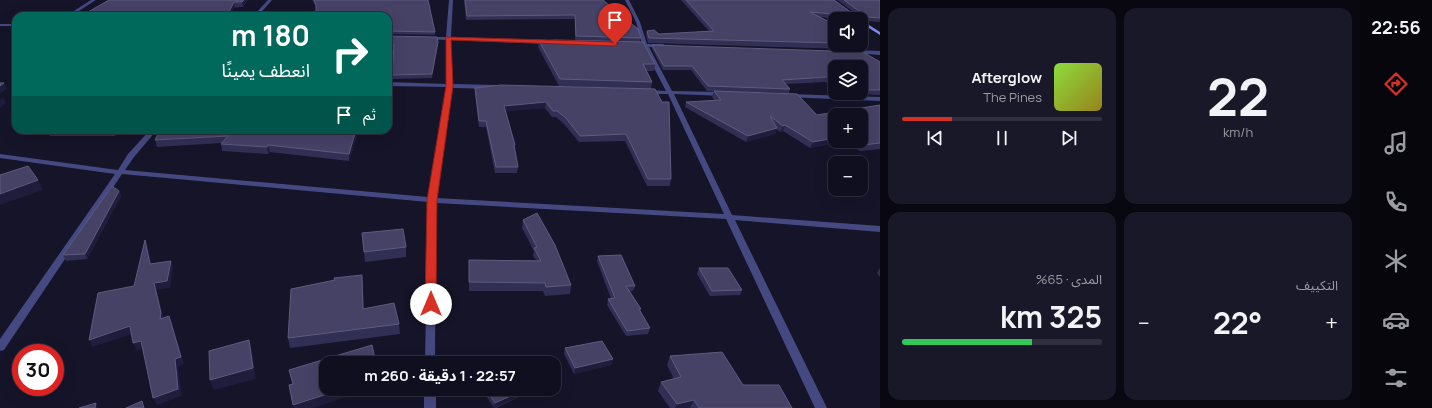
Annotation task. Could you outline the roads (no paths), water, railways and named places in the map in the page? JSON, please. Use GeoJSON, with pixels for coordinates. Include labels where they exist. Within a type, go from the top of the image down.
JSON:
{"type":"FeatureCollection","features":[{"type":"Feature","properties":{"kind":"street"},"geometry":{"type":"LineString","coordinates":[[74,12],[94,0]]}},
{"type":"Feature","properties":{"kind":"street"},"geometry":{"type":"LineString","coordinates":[[259,12],[270,0]]}},
{"type":"Feature","properties":{"kind":"street"},"geometry":{"type":"LineString","coordinates":[[430,356],[432,200],[450,86],[448,38],[451,0]]}},
{"type":"Feature","properties":{"kind":"street"},"geometry":{"type":"LineString","coordinates":[[627,0],[638,22],[645,45],[670,93],[821,408]]}},
{"type":"Feature","properties":{"kind":"street"},"geometry":{"type":"LineString","coordinates":[[831,0],[848,12]]}},
{"type":"Feature","properties":{"kind":"street"},"geometry":{"type":"LineString","coordinates":[[0,25],[12,25]]}},
{"type":"Feature","properties":{"kind":"street"},"geometry":{"type":"LineString","coordinates":[[868,26],[880,34]]}},
{"type":"Feature","properties":{"kind":"street"},"geometry":{"type":"LineString","coordinates":[[418,38],[558,42]]}},
{"type":"Feature","properties":{"kind":"street"},"geometry":{"type":"LineString","coordinates":[[630,45],[669,46]]}},
{"type":"Feature","properties":{"kind":"street"},"geometry":{"type":"LineString","coordinates":[[849,52],[880,53]]}},
{"type":"Feature","properties":{"kind":"street"},"geometry":{"type":"LineString","coordinates":[[392,84],[505,87]]}},
{"type":"Feature","properties":{"kind":"street"},"geometry":{"type":"LineString","coordinates":[[639,92],[732,95]]}},
{"type":"Feature","properties":{"kind":"street"},"geometry":{"type":"LineString","coordinates":[[779,96],[880,99]]}},
{"type":"Feature","properties":{"kind":"street"},"geometry":{"type":"LineString","coordinates":[[0,347],[131,156],[150,134]]}},
{"type":"Feature","properties":{"kind":"street"},"geometry":{"type":"LineString","coordinates":[[0,156],[120,172],[432,200],[729,217],[880,229]]}},
{"type":"Feature","properties":{"kind":"street"},"geometry":{"type":"LineString","coordinates":[[430,396],[430,408]]}}]}
